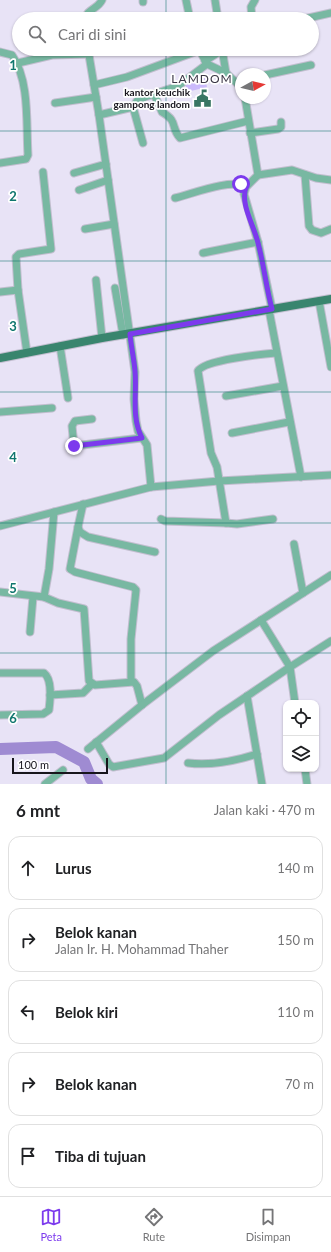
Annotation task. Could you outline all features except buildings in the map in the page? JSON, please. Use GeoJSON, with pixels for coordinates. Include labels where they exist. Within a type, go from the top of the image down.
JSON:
{"type":"FeatureCollection","features":[{"type":"Feature","properties":{"kind":"main road"},"geometry":{"type":"LineString","coordinates":[[0,358],[102,338],[331,299]]}},
{"type":"Feature","properties":{"kind":"street"},"geometry":{"type":"LineString","coordinates":[[88,12],[96,8],[102,0]]}},
{"type":"Feature","properties":{"kind":"street"},"geometry":{"type":"LineString","coordinates":[[186,0],[189,12]]}},
{"type":"Feature","properties":{"kind":"street"},"geometry":{"type":"LineString","coordinates":[[215,0],[217,12]]}},
{"type":"Feature","properties":{"kind":"street"},"geometry":{"type":"LineString","coordinates":[[251,12],[251,7],[255,0]]}},
{"type":"Feature","properties":{"kind":"street"},"geometry":{"type":"LineString","coordinates":[[319,16],[331,13]]}},
{"type":"Feature","properties":{"kind":"street"},"geometry":{"type":"LineString","coordinates":[[0,52],[12,55]]}},
{"type":"Feature","properties":{"kind":"street"},"geometry":{"type":"LineString","coordinates":[[0,163],[26,159],[28,155],[27,106],[18,63],[13,56]]}},
{"type":"Feature","properties":{"kind":"street"},"geometry":{"type":"LineString","coordinates":[[18,63],[48,56]]}},
{"type":"Feature","properties":{"kind":"street"},"geometry":{"type":"LineString","coordinates":[[90,56],[114,224],[126,335]]}},
{"type":"Feature","properties":{"kind":"street"},"geometry":{"type":"LineString","coordinates":[[94,85],[127,77],[183,56]]}},
{"type":"Feature","properties":{"kind":"street"},"geometry":{"type":"LineString","coordinates":[[202,56],[206,62],[235,80]]}},
{"type":"Feature","properties":{"kind":"street"},"geometry":{"type":"LineString","coordinates":[[143,142],[133,107],[137,100],[178,86],[213,56]]}},
{"type":"Feature","properties":{"kind":"street"},"geometry":{"type":"LineString","coordinates":[[223,56],[226,73]]}},
{"type":"Feature","properties":{"kind":"street"},"geometry":{"type":"LineString","coordinates":[[271,74],[311,65]]}},
{"type":"Feature","properties":{"kind":"street"},"geometry":{"type":"LineString","coordinates":[[154,94],[162,112],[168,115],[174,122],[180,138],[248,121]]}},
{"type":"Feature","properties":{"kind":"street"},"geometry":{"type":"LineString","coordinates":[[55,103],[96,97]]}},
{"type":"Feature","properties":{"kind":"street"},"geometry":{"type":"LineString","coordinates":[[246,104],[258,175]]}},
{"type":"Feature","properties":{"kind":"street"},"geometry":{"type":"LineString","coordinates":[[99,115],[133,107]]}},
{"type":"Feature","properties":{"kind":"street"},"geometry":{"type":"LineString","coordinates":[[250,133],[278,129],[281,127],[281,122]]}},
{"type":"Feature","properties":{"kind":"street"},"geometry":{"type":"LineString","coordinates":[[74,173],[106,164]]}},
{"type":"Feature","properties":{"kind":"street"},"geometry":{"type":"LineString","coordinates":[[301,477],[276,353],[258,242],[245,202],[244,194],[246,187],[258,175],[292,170],[299,171],[306,175],[331,180]]}},
{"type":"Feature","properties":{"kind":"street"},"geometry":{"type":"LineString","coordinates":[[26,353],[18,290],[17,255],[51,248],[43,172]]}},
{"type":"Feature","properties":{"kind":"street"},"geometry":{"type":"LineString","coordinates":[[306,175],[309,226],[316,232],[321,233],[331,229]]}},
{"type":"Feature","properties":{"kind":"street"},"geometry":{"type":"LineString","coordinates":[[79,190],[108,180]]}},
{"type":"Feature","properties":{"kind":"street"},"geometry":{"type":"LineString","coordinates":[[176,198],[227,184],[241,184],[246,187]]}},
{"type":"Feature","properties":{"kind":"street"},"geometry":{"type":"LineString","coordinates":[[86,229],[114,224]]}},
{"type":"Feature","properties":{"kind":"street"},"geometry":{"type":"LineString","coordinates":[[203,253],[258,242]]}},
{"type":"Feature","properties":{"kind":"street"},"geometry":{"type":"LineString","coordinates":[[96,280],[102,338]]}},
{"type":"Feature","properties":{"kind":"street"},"geometry":{"type":"LineString","coordinates":[[115,288],[135,372],[134,399],[136,421],[142,438],[147,445],[151,487]]}},
{"type":"Feature","properties":{"kind":"street"},"geometry":{"type":"LineString","coordinates":[[0,292],[18,290]]}},
{"type":"Feature","properties":{"kind":"street"},"geometry":{"type":"LineString","coordinates":[[319,301],[331,367]]}},
{"type":"Feature","properties":{"kind":"street"},"geometry":{"type":"LineString","coordinates":[[60,346],[68,398]]}},
{"type":"Feature","properties":{"kind":"street"},"geometry":{"type":"LineString","coordinates":[[226,523],[217,467],[211,453],[198,374],[199,369],[224,360],[276,353]]}},
{"type":"Feature","properties":{"kind":"street"},"geometry":{"type":"LineString","coordinates":[[226,396],[283,386]]}},
{"type":"Feature","properties":{"kind":"street"},"geometry":{"type":"LineString","coordinates":[[0,412],[52,408]]}},
{"type":"Feature","properties":{"kind":"street"},"geometry":{"type":"LineString","coordinates":[[92,419],[75,421],[72,426],[74,446],[142,438]]}},
{"type":"Feature","properties":{"kind":"street"},"geometry":{"type":"LineString","coordinates":[[232,433],[289,422]]}},
{"type":"Feature","properties":{"kind":"street"},"geometry":{"type":"LineString","coordinates":[[0,526],[151,487],[219,481],[331,475]]}},
{"type":"Feature","properties":{"kind":"street"},"geometry":{"type":"LineString","coordinates":[[83,504],[70,569],[75,572],[133,587],[136,590],[131,639],[130,682]]}},
{"type":"Feature","properties":{"kind":"street"},"geometry":{"type":"LineString","coordinates":[[44,597],[49,569],[54,512]]}},
{"type":"Feature","properties":{"kind":"street"},"geometry":{"type":"LineString","coordinates":[[160,519],[237,524],[273,519]]}},
{"type":"Feature","properties":{"kind":"street"},"geometry":{"type":"LineString","coordinates":[[78,527],[80,532],[88,537],[155,552]]}},
{"type":"Feature","properties":{"kind":"street"},"geometry":{"type":"LineString","coordinates":[[294,544],[303,593]]}},
{"type":"Feature","properties":{"kind":"street"},"geometry":{"type":"LineString","coordinates":[[88,749],[142,705],[213,651],[331,575]]}},
{"type":"Feature","properties":{"kind":"street"},"geometry":{"type":"LineString","coordinates":[[0,592],[33,597],[44,597],[58,603],[84,609],[88,678],[92,684]]}},
{"type":"Feature","properties":{"kind":"street"},"geometry":{"type":"LineString","coordinates":[[30,632],[33,597]]}},
{"type":"Feature","properties":{"kind":"street"},"geometry":{"type":"LineString","coordinates":[[261,620],[290,667],[295,700]]}},
{"type":"Feature","properties":{"kind":"street"},"geometry":{"type":"LineString","coordinates":[[96,742],[109,764],[113,767],[164,758],[219,715],[331,641]]}},
{"type":"Feature","properties":{"kind":"street"},"geometry":{"type":"LineString","coordinates":[[0,674],[44,673],[48,679],[50,695],[49,710],[47,713],[0,715]]}},
{"type":"Feature","properties":{"kind":"street"},"geometry":{"type":"LineString","coordinates":[[50,695],[83,693],[92,684],[130,682],[136,684],[142,705]]}},
{"type":"Feature","properties":{"kind":"street"},"geometry":{"type":"LineString","coordinates":[[247,696],[262,784]]}},
{"type":"Feature","properties":{"kind":"street"},"geometry":{"type":"LineString","coordinates":[[188,763],[200,764],[239,760],[257,754]]}},
{"type":"Feature","properties":{"kind":"street"},"geometry":{"type":"LineString","coordinates":[[45,784],[63,770]]}},
{"type":"Feature","properties":{"kind":"street"},"geometry":{"type":"LineString","coordinates":[[305,772],[307,784]]}},
{"type":"Feature","properties":{"kind":"shaded area"},"geometry":{"type":"Polygon","coordinates":[[[205,78],[207,87],[187,92],[185,82],[205,78]]]}},
{"type":"Feature","properties":{"kind":"waterway"},"geometry":{"type":"LineString","coordinates":[[0,749],[56,747],[84,762],[91,779],[97,784]]}},
{"type":"Feature","properties":{"kind":"place","name":"kantor keuchik gampong landom"},"geometry":{"type":"Point","coordinates":[203,98]}},
{"type":"Feature","properties":{"kind":"district","name":"LAMDOM"},"geometry":{"type":"Point","coordinates":[202,78]}},
{"type":"Feature","properties":{"kind":"route"},"geometry":{"type":"LineString","coordinates":[[74,446],[142,438],[138,431],[136,421],[134,399],[135,372],[130,334],[272,309],[258,242],[245,202],[244,194],[246,187],[241,184]]}}]}
